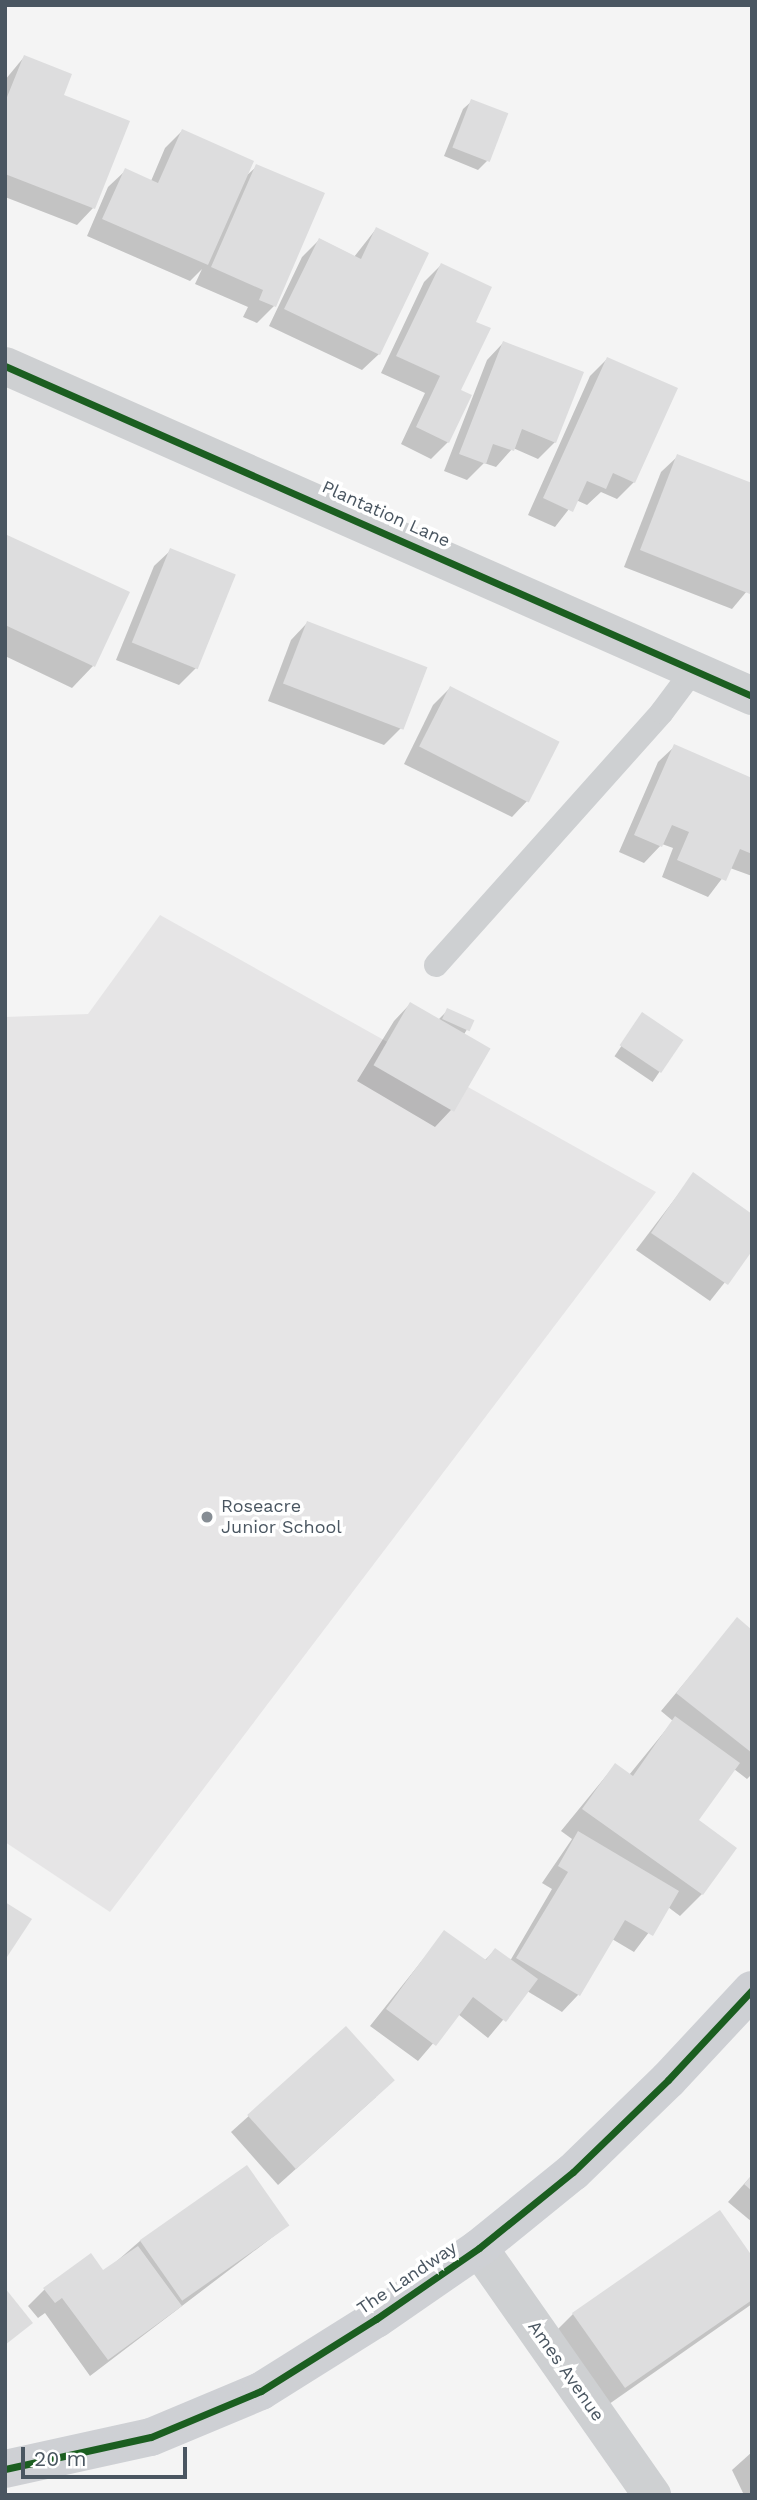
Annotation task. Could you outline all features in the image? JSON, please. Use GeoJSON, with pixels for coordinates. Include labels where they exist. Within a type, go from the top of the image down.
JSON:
{"type":"FeatureCollection","features":[{"type":"Feature","properties":{"kind":"street","name":"Plantation Lane"},"geometry":{"type":"LineString","coordinates":[[5,366],[752,696]]}},
{"type":"Feature","properties":{"kind":"street","name":"The Landway"},"geometry":{"type":"LineString","coordinates":[[5,2469],[151,2437],[261,2391],[479,2248],[573,2172],[668,2080],[752,1990]]}},
{"type":"Feature","properties":{"kind":"street","name":"Ames Avenue"},"geometry":{"type":"LineString","coordinates":[[479,2248],[652,2495]]}},
{"type":"Feature","properties":{"kind":"lane"},"geometry":{"type":"LineString","coordinates":[[436,965],[662,712],[694,669]]}},
{"type":"Feature","properties":{"kind":"shaded area","name":"Roseacre Junior School"},"geometry":{"type":"Polygon","coordinates":[[[160,915],[656,1192],[110,1912],[5,1842],[5,1017],[88,1014],[160,915]]]}},
{"type":"Feature","properties":{"kind":"building"},"geometry":{"type":"Polygon","coordinates":[[[24,55],[72,74],[64,95],[130,121],[95,209],[5,174],[5,102],[24,55]]]}},
{"type":"Feature","properties":{"kind":"building"},"geometry":{"type":"Polygon","coordinates":[[[471,99],[508,113],[490,162],[452,148],[471,99]]]}},
{"type":"Feature","properties":{"kind":"building"},"geometry":{"type":"Polygon","coordinates":[[[182,129],[254,161],[208,265],[102,219],[125,168],[158,183],[182,129]]]}},
{"type":"Feature","properties":{"kind":"building"},"geometry":{"type":"Polygon","coordinates":[[[256,164],[325,193],[276,307],[259,300],[263,290],[211,267],[256,164]]]}},
{"type":"Feature","properties":{"kind":"building"},"geometry":{"type":"Polygon","coordinates":[[[376,227],[429,253],[380,355],[284,309],[319,238],[361,259],[376,227]]]}},
{"type":"Feature","properties":{"kind":"building"},"geometry":{"type":"Polygon","coordinates":[[[441,263],[492,287],[476,322],[491,328],[461,390],[472,395],[449,443],[416,427],[440,376],[396,356],[441,263]]]}},
{"type":"Feature","properties":{"kind":"building"},"geometry":{"type":"Polygon","coordinates":[[[503,341],[584,372],[556,443],[522,429],[514,451],[493,444],[486,464],[459,454],[503,341]]]}},
{"type":"Feature","properties":{"kind":"building"},"geometry":{"type":"Polygon","coordinates":[[[607,357],[678,388],[635,483],[613,473],[606,489],[587,481],[573,512],[543,498],[607,357]]]}},
{"type":"Feature","properties":{"kind":"building"},"geometry":{"type":"Polygon","coordinates":[[[677,454],[752,483],[750,594],[640,550],[677,454]]]}},
{"type":"Feature","properties":{"kind":"building"},"geometry":{"type":"Polygon","coordinates":[[[5,534],[130,592],[95,667],[5,625],[5,534]]]}},
{"type":"Feature","properties":{"kind":"building"},"geometry":{"type":"Polygon","coordinates":[[[170,548],[236,575],[198,669],[132,643],[170,548]]]}},
{"type":"Feature","properties":{"kind":"building"},"geometry":{"type":"Polygon","coordinates":[[[307,621],[427,667],[403,730],[283,684],[307,621]]]}},
{"type":"Feature","properties":{"kind":"building"},"geometry":{"type":"Polygon","coordinates":[[[450,686],[560,742],[529,802],[419,747],[450,686]]]}},
{"type":"Feature","properties":{"kind":"building"},"geometry":{"type":"Polygon","coordinates":[[[674,744],[752,778],[752,854],[740,849],[726,881],[677,860],[689,832],[672,825],[662,847],[634,835],[674,744]]]}},
{"type":"Feature","properties":{"kind":"building"},"geometry":{"type":"Polygon","coordinates":[[[410,1002],[491,1048],[454,1112],[374,1065],[410,1002]]]}},
{"type":"Feature","properties":{"kind":"building"},"geometry":{"type":"Polygon","coordinates":[[[447,1008],[474,1020],[470,1031],[442,1019],[447,1008]]]}},
{"type":"Feature","properties":{"kind":"building"},"geometry":{"type":"Polygon","coordinates":[[[642,1012],[683,1040],[661,1073],[620,1045],[642,1012]]]}},
{"type":"Feature","properties":{"kind":"building"},"geometry":{"type":"Polygon","coordinates":[[[693,1172],[752,1214],[752,1251],[728,1285],[651,1233],[693,1172]]]}},
{"type":"Feature","properties":{"kind":"building"},"geometry":{"type":"Polygon","coordinates":[[[737,1617],[752,1630],[752,1753],[676,1693],[737,1617]]]}},
{"type":"Feature","properties":{"kind":"building"},"geometry":{"type":"Polygon","coordinates":[[[675,1716],[740,1763],[699,1820],[737,1848],[703,1895],[582,1809],[615,1763],[633,1776],[675,1716]]]}},
{"type":"Feature","properties":{"kind":"building"},"geometry":{"type":"Polygon","coordinates":[[[578,1831],[679,1891],[653,1936],[625,1920],[580,1996],[516,1958],[568,1872],[558,1866],[578,1831]]]}},
{"type":"Feature","properties":{"kind":"building"},"geometry":{"type":"Polygon","coordinates":[[[5,1902],[32,1919],[5,1960],[5,1902]]]}},
{"type":"Feature","properties":{"kind":"building"},"geometry":{"type":"Polygon","coordinates":[[[444,1930],[486,1960],[495,1948],[538,1979],[506,2022],[473,1997],[436,2046],[386,2009],[444,1930]]]}},
{"type":"Feature","properties":{"kind":"building"},"geometry":{"type":"Polygon","coordinates":[[[346,2026],[395,2080],[296,2169],[247,2115],[346,2026]]]}},
{"type":"Feature","properties":{"kind":"building"},"geometry":{"type":"Polygon","coordinates":[[[247,2165],[289,2226],[182,2301],[140,2240],[247,2165]]]}},
{"type":"Feature","properties":{"kind":"building"},"geometry":{"type":"Polygon","coordinates":[[[752,2175],[752,2191],[744,2184],[752,2175]]]}},
{"type":"Feature","properties":{"kind":"building"},"geometry":{"type":"Polygon","coordinates":[[[720,2210],[752,2256],[752,2300],[625,2388],[572,2313],[720,2210]]]}},
{"type":"Feature","properties":{"kind":"building"},"geometry":{"type":"Polygon","coordinates":[[[138,2246],[182,2306],[108,2360],[62,2298],[55,2303],[43,2288],[91,2253],[103,2270],[138,2246]]]}},
{"type":"Feature","properties":{"kind":"building"},"geometry":{"type":"Polygon","coordinates":[[[5,2288],[33,2323],[5,2345],[5,2288]]]}},
{"type":"Feature","properties":{"kind":"cycle path"},"geometry":{"type":"LineString","coordinates":[[5,366],[752,696]]}},
{"type":"Feature","properties":{"kind":"cycle path"},"geometry":{"type":"LineString","coordinates":[[5,2469],[151,2437],[261,2391],[376,2319],[479,2248],[573,2172],[668,2080],[752,1990]]}},
{"type":"Feature","properties":{"kind":"place","name":"Roseacre Junior School"},"geometry":{"type":"Point","coordinates":[207,1517]}}]}
